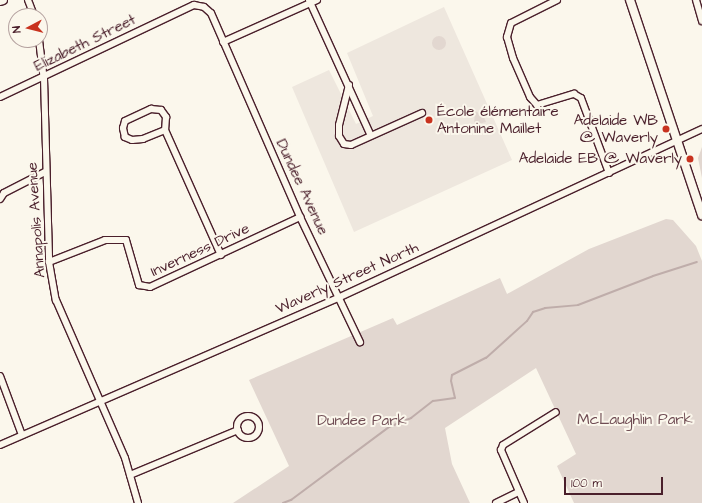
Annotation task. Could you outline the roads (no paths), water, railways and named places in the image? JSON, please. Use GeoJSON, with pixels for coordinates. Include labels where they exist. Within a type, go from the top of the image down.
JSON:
{"type":"FeatureCollection","features":[{"type":"Feature","properties":{"kind":"main road"},"geometry":{"type":"LineString","coordinates":[[630,0],[702,215]]}},
{"type":"Feature","properties":{"kind":"street"},"geometry":{"type":"LineString","coordinates":[[223,42],[309,1],[317,0]]}},
{"type":"Feature","properties":{"kind":"street"},"geometry":{"type":"LineString","coordinates":[[557,0],[511,24],[507,37],[513,58],[530,97],[537,105],[574,94],[582,98],[609,173]]}},
{"type":"Feature","properties":{"kind":"street"},"geometry":{"type":"LineString","coordinates":[[696,0],[702,21]]}},
{"type":"Feature","properties":{"kind":"street"},"geometry":{"type":"LineString","coordinates":[[309,1],[349,85],[371,136]]}},
{"type":"Feature","properties":{"kind":"street","name":"Elizabeth Street"},"geometry":{"type":"LineString","coordinates":[[0,97],[44,78],[194,5],[211,13],[223,42]]}},
{"type":"Feature","properties":{"kind":"street","name":"Dundee Avenue"},"geometry":{"type":"LineString","coordinates":[[223,42],[300,217],[340,297],[360,342]]}},
{"type":"Feature","properties":{"kind":"street","name":"Annapolis Avenue"},"geometry":{"type":"LineString","coordinates":[[40,48],[44,78],[45,172],[49,262],[56,300],[130,475],[138,502]]}},
{"type":"Feature","properties":{"kind":"street"},"geometry":{"type":"LineString","coordinates":[[349,85],[339,136],[344,144],[351,145],[422,113]]}},
{"type":"Feature","properties":{"kind":"street"},"geometry":{"type":"LineString","coordinates":[[165,130],[143,139],[132,140],[124,137],[123,128],[125,121],[151,110],[161,110],[166,117],[165,130],[221,255]]}},
{"type":"Feature","properties":{"kind":"street","name":"Waverly Street North"},"geometry":{"type":"LineString","coordinates":[[0,445],[98,401],[340,297],[702,129]]}},
{"type":"Feature","properties":{"kind":"street"},"geometry":{"type":"LineString","coordinates":[[0,199],[4,193],[45,172]]}},
{"type":"Feature","properties":{"kind":"street","name":"Inverness Drive"},"geometry":{"type":"LineString","coordinates":[[49,262],[104,240],[126,240],[139,285],[150,287],[300,217]]}},
{"type":"Feature","properties":{"kind":"street"},"geometry":{"type":"LineString","coordinates":[[0,376],[22,435]]}},
{"type":"Feature","properties":{"kind":"street"},"geometry":{"type":"LineString","coordinates":[[524,503],[501,455],[502,448],[556,412]]}},
{"type":"Feature","properties":{"kind":"street"},"geometry":{"type":"LineString","coordinates":[[130,475],[238,430]]}},
{"type":"Feature","properties":{"kind":"street"},"geometry":{"type":"LineString","coordinates":[[496,503],[519,492]]}},
{"type":"Feature","properties":{"kind":"street"},"geometry":{"type":"LineString","coordinates":[[131,503],[138,502]]}},
{"type":"Feature","properties":{"kind":"waterway"},"geometry":{"type":"LineString","coordinates":[[283,503],[291,500],[389,427],[411,418],[433,401],[455,398],[451,381],[452,375],[486,358],[527,321],[533,312],[545,308],[578,305],[653,276],[697,262]]}},
{"type":"Feature","properties":{"kind":"place","name":"École élémentaire Antonine Maillet"},"geometry":{"type":"Point","coordinates":[429,120]}},
{"type":"Feature","properties":{"kind":"place","name":"Adelaide WB @ Waverly"},"geometry":{"type":"Point","coordinates":[666,129]}},
{"type":"Feature","properties":{"kind":"place","name":"Adelaide EB @ Waverly"},"geometry":{"type":"Point","coordinates":[690,159]}},
{"type":"Feature","properties":{"kind":"park label","name":"McLaughlin Park"},"geometry":{"type":"Point","coordinates":[635,420]}},
{"type":"Feature","properties":{"kind":"park label","name":"Dundee Park"},"geometry":{"type":"Point","coordinates":[362,421]}}]}
